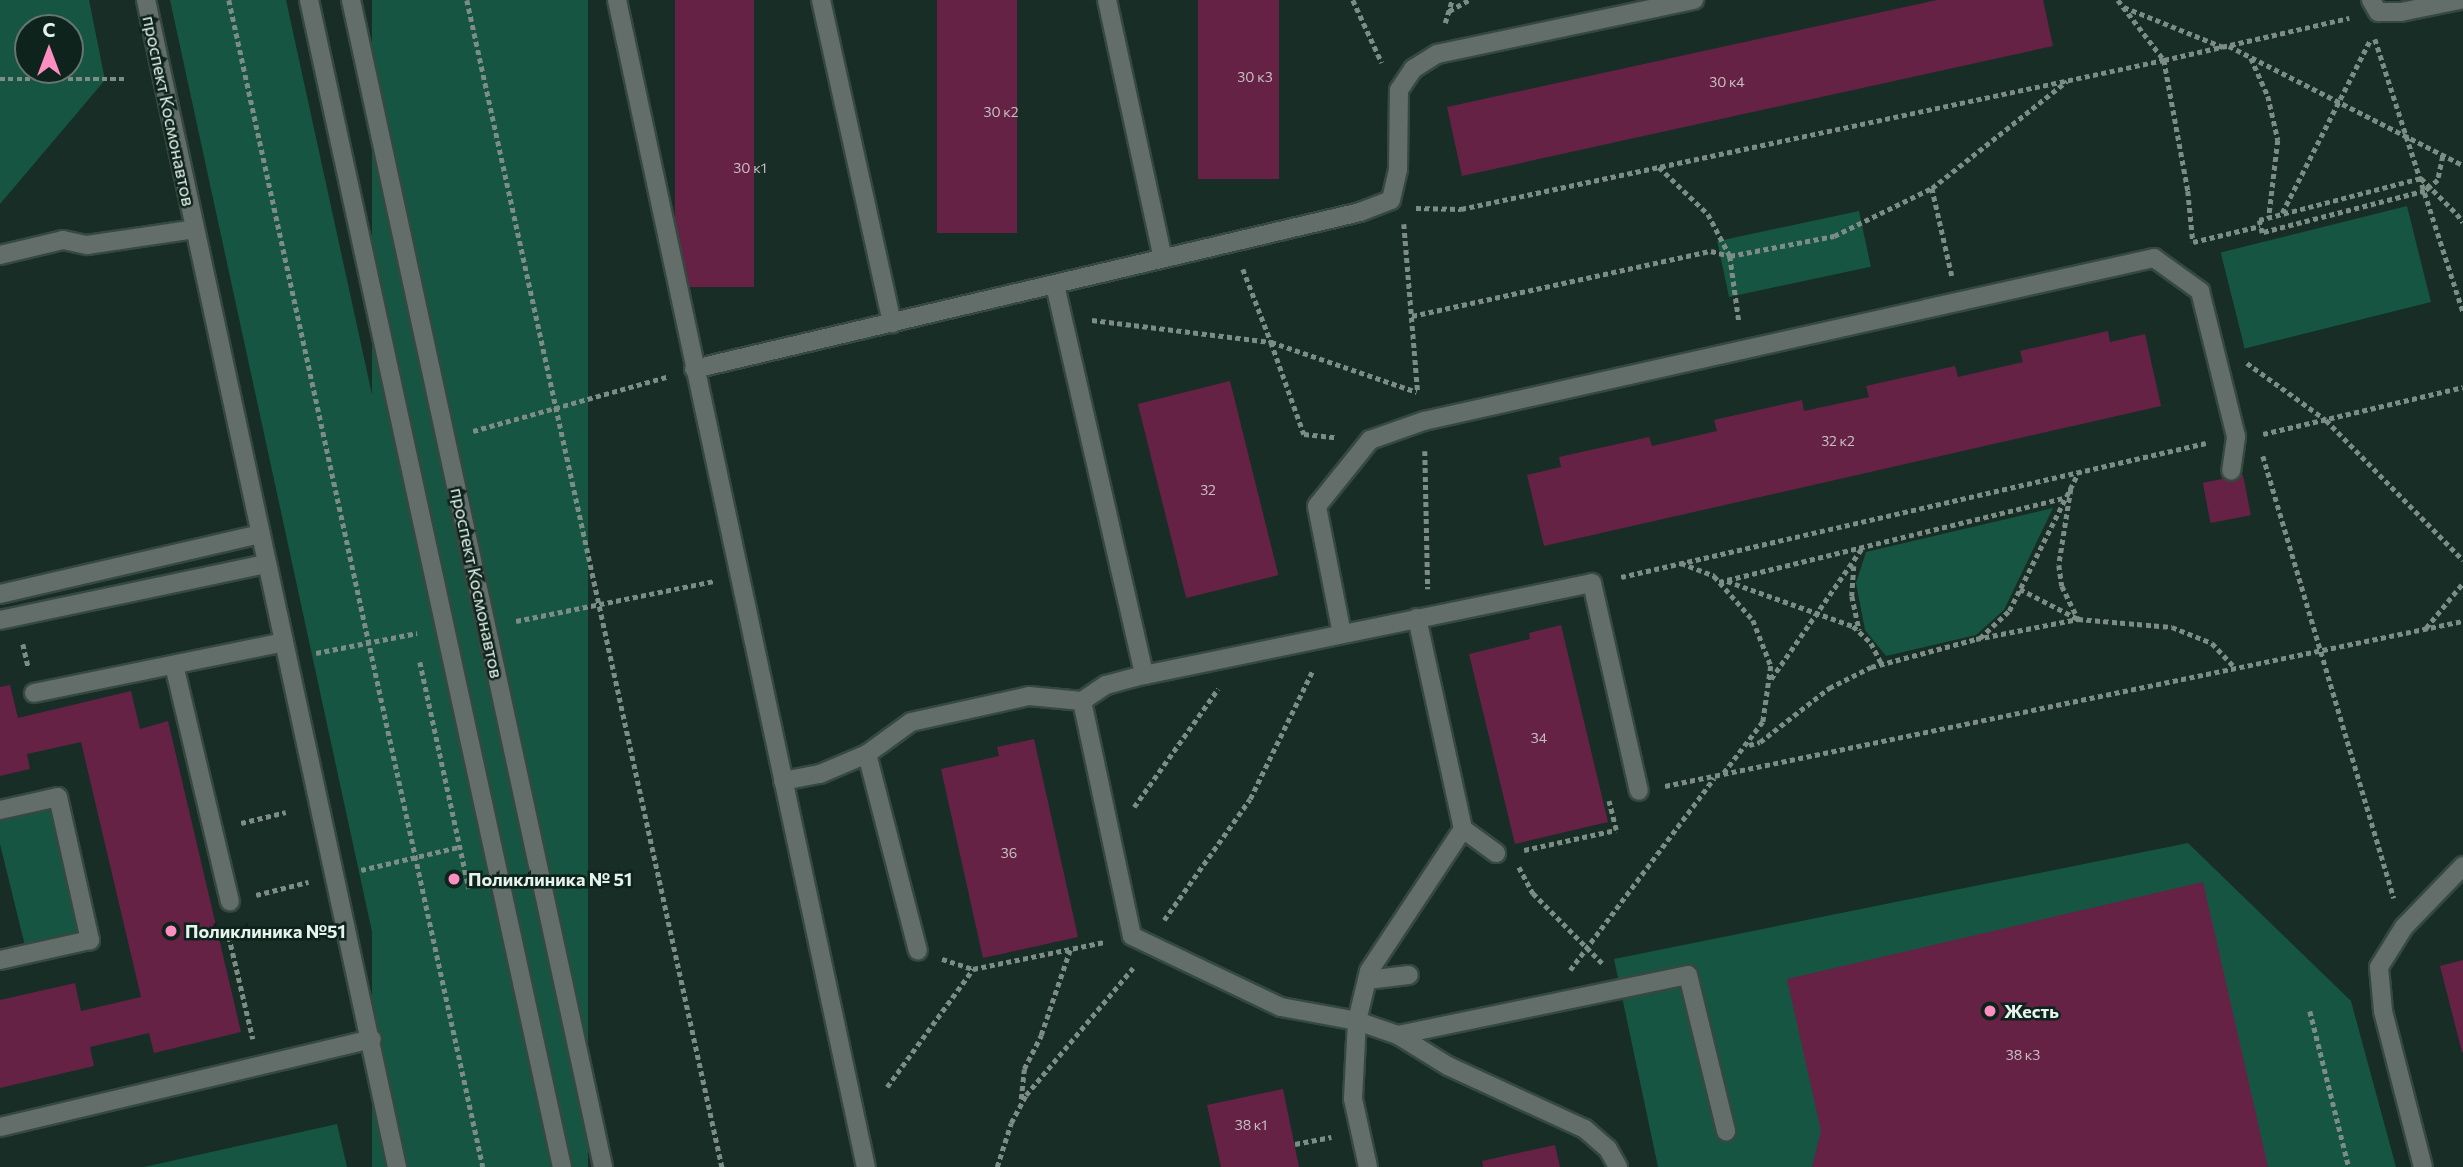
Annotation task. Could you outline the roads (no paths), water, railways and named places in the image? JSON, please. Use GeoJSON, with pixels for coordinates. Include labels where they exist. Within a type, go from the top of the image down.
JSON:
{"type":"FeatureCollection","features":[{"type":"Feature","properties":{"kind":"street","name":"проспект Космонавтов"},"geometry":{"type":"LineString","coordinates":[[146,0],[266,564],[372,1039],[397,1167]]}},
{"type":"Feature","properties":{"kind":"street"},"geometry":{"type":"LineString","coordinates":[[309,0],[562,1167]]}},
{"type":"Feature","properties":{"kind":"street","name":"проспект Космонавтов"},"geometry":{"type":"LineString","coordinates":[[351,0],[603,1167]]}},
{"type":"Feature","properties":{"kind":"street"},"geometry":{"type":"LineString","coordinates":[[617,0],[866,1167]]}},
{"type":"Feature","properties":{"kind":"street"},"geometry":{"type":"LineString","coordinates":[[821,0],[892,323]]}},
{"type":"Feature","properties":{"kind":"street"},"geometry":{"type":"LineString","coordinates":[[1107,0],[1163,258]]}},
{"type":"Feature","properties":{"kind":"street"},"geometry":{"type":"LineString","coordinates":[[695,369],[1360,212],[1391,200],[1398,170],[1399,90],[1413,69],[1437,54],[1693,0]]}},
{"type":"Feature","properties":{"kind":"street"},"geometry":{"type":"LineString","coordinates":[[2375,6],[2401,12],[2460,0]]}},
{"type":"Feature","properties":{"kind":"street"},"geometry":{"type":"LineString","coordinates":[[0,255],[63,240],[108,244],[194,229]]}},
{"type":"Feature","properties":{"kind":"street"},"geometry":{"type":"LineString","coordinates":[[1342,634],[1317,506],[1370,440],[1424,421],[1959,304],[2154,258],[2200,291],[2236,437],[2231,471]]}},
{"type":"Feature","properties":{"kind":"street"},"geometry":{"type":"LineString","coordinates":[[1055,285],[1144,675]]}},
{"type":"Feature","properties":{"kind":"street"},"geometry":{"type":"LineString","coordinates":[[0,594],[260,534]]}},
{"type":"Feature","properties":{"kind":"street"},"geometry":{"type":"LineString","coordinates":[[8,617],[266,564]]}},
{"type":"Feature","properties":{"kind":"street"},"geometry":{"type":"LineString","coordinates":[[783,782],[820,774],[867,754],[911,722],[1029,696],[1082,701],[1106,685],[1144,675],[1592,583],[1639,790]]}},
{"type":"Feature","properties":{"kind":"street"},"geometry":{"type":"LineString","coordinates":[[1368,1167],[1353,1099],[1357,1021],[1367,980],[1463,829],[1423,617]]}},
{"type":"Feature","properties":{"kind":"street"},"geometry":{"type":"LineString","coordinates":[[34,693],[284,642]]}},
{"type":"Feature","properties":{"kind":"street"},"geometry":{"type":"LineString","coordinates":[[174,665],[230,901]]}},
{"type":"Feature","properties":{"kind":"street"},"geometry":{"type":"LineString","coordinates":[[1082,701],[1132,936],[1150,942],[1281,1007],[1357,1021],[1398,1035],[1448,1066],[1585,1129],[1608,1149],[1618,1167]]}},
{"type":"Feature","properties":{"kind":"street"},"geometry":{"type":"LineString","coordinates":[[867,754],[918,951]]}},
{"type":"Feature","properties":{"kind":"street"},"geometry":{"type":"LineString","coordinates":[[0,810],[58,797],[90,940],[0,960]]}},
{"type":"Feature","properties":{"kind":"street"},"geometry":{"type":"LineString","coordinates":[[1463,829],[1504,853]]}},
{"type":"Feature","properties":{"kind":"street"},"geometry":{"type":"LineString","coordinates":[[2423,1167],[2378,985],[2385,951],[2404,927],[2463,866]]}},
{"type":"Feature","properties":{"kind":"street"},"geometry":{"type":"LineString","coordinates":[[1367,980],[1409,975]]}},
{"type":"Feature","properties":{"kind":"street"},"geometry":{"type":"LineString","coordinates":[[1398,1035],[1688,975],[1726,1131]]}},
{"type":"Feature","properties":{"kind":"street"},"geometry":{"type":"LineString","coordinates":[[0,1126],[372,1039]]}},
{"type":"Feature","properties":{"kind":"place","name":"Поликлиника № 51"},"geometry":{"type":"Point","coordinates":[454,879]}},
{"type":"Feature","properties":{"kind":"place","name":"Поликлиника №51"},"geometry":{"type":"Point","coordinates":[171,931]}},
{"type":"Feature","properties":{"kind":"place","name":"Жесть"},"geometry":{"type":"Point","coordinates":[1990,1011]}}]}
